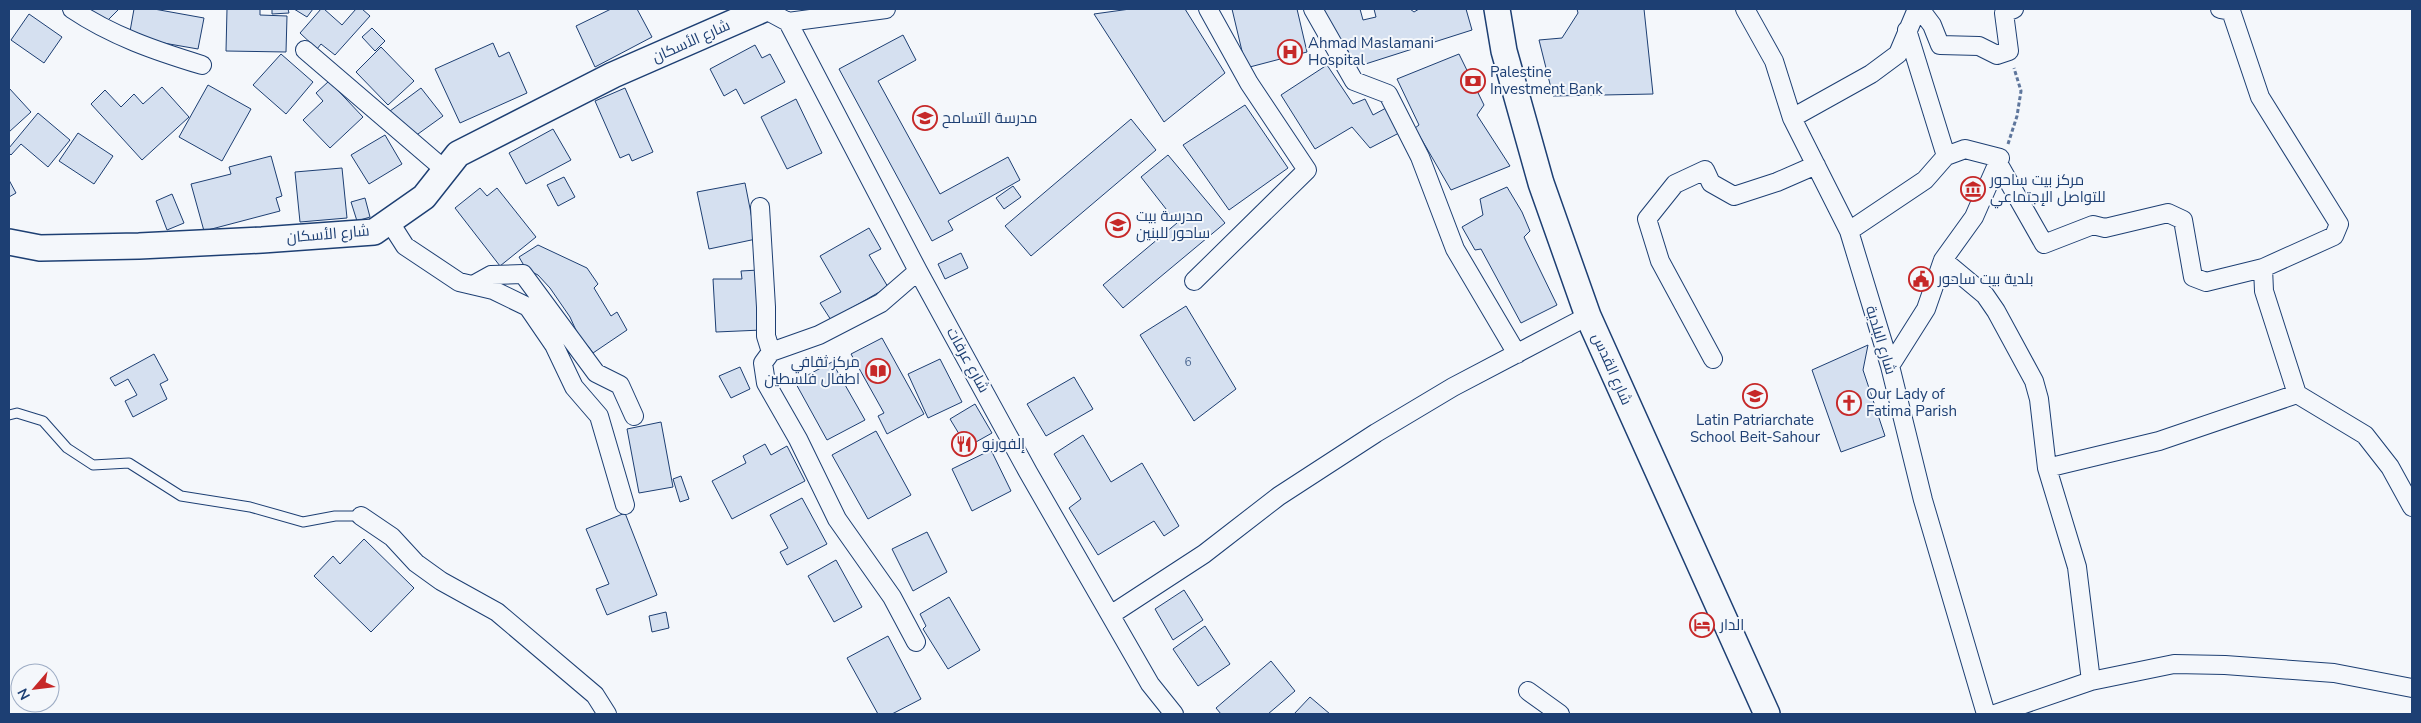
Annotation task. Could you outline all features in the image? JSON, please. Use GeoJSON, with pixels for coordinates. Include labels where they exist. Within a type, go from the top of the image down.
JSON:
{"type":"FeatureCollection","features":[{"type":"Feature","properties":{"kind":"street"},"geometry":{"type":"LineString","coordinates":[[72,9],[93,23],[142,46],[202,65]]}},
{"type":"Feature","properties":{"kind":"street"},"geometry":{"type":"LineString","coordinates":[[764,9],[788,22],[886,9]]}},
{"type":"Feature","properties":{"kind":"street","name":"شارع الأسكان"},"geometry":{"type":"LineString","coordinates":[[9,242],[40,248],[262,240],[374,232],[424,197],[458,154],[613,75],[764,9]]}},
{"type":"Feature","properties":{"kind":"street"},"geometry":{"type":"LineString","coordinates":[[1194,281],[1307,170],[1248,83],[1208,9]]}},
{"type":"Feature","properties":{"kind":"street"},"geometry":{"type":"LineString","coordinates":[[1313,9],[1354,81],[1388,94],[1420,157],[1455,249],[1517,354]]}},
{"type":"Feature","properties":{"kind":"street","name":"شارع القدس"},"geometry":{"type":"LineString","coordinates":[[1496,9],[1504,51],[1541,183],[1588,316],[1767,714]]}},
{"type":"Feature","properties":{"kind":"street","name":"شارع البلدية"},"geometry":{"type":"LineString","coordinates":[[1745,9],[1774,61],[1792,118],[1849,231],[1890,366],[1923,500],[1986,714]]}},
{"type":"Feature","properties":{"kind":"street"},"geometry":{"type":"LineString","coordinates":[[1792,118],[1819,105],[1898,54],[1907,30],[1919,9],[1932,24],[1940,45],[1979,46],[1997,55],[2009,51],[2004,13],[2014,9]]}},
{"type":"Feature","properties":{"kind":"street"},"geometry":{"type":"LineString","coordinates":[[1849,231],[1925,180],[1946,156],[1965,149],[1999,161],[2044,244],[2093,225],[2105,228],[2168,213],[2183,220],[2193,277],[2206,282],[2263,268],[2334,236],[2339,224],[2260,97],[2231,11],[2220,9]]}},
{"type":"Feature","properties":{"kind":"street","name":"شارع عرفات"},"geometry":{"type":"LineString","coordinates":[[788,22],[918,271],[1028,472],[1112,614],[1150,684],[1174,714]]}},
{"type":"Feature","properties":{"kind":"street"},"geometry":{"type":"LineString","coordinates":[[1907,30],[1946,156]]}},
{"type":"Feature","properties":{"kind":"street"},"geometry":{"type":"LineString","coordinates":[[305,50],[445,170]]}},
{"type":"Feature","properties":{"kind":"street"},"geometry":{"type":"LineString","coordinates":[[1890,366],[1926,309],[1943,260],[1974,216],[1999,161]]}},
{"type":"Feature","properties":{"kind":"street"},"geometry":{"type":"LineString","coordinates":[[1713,358],[1660,261],[1647,219],[1675,184],[1705,170],[1711,183],[1734,196],[1778,182],[1816,166]]}},
{"type":"Feature","properties":{"kind":"street"},"geometry":{"type":"LineString","coordinates":[[760,207],[766,336],[771,352]]}},
{"type":"Feature","properties":{"kind":"street"},"geometry":{"type":"LineString","coordinates":[[389,221],[405,246],[459,282],[493,290],[528,307],[549,338],[574,387],[599,416],[625,505]]}},
{"type":"Feature","properties":{"kind":"street"},"geometry":{"type":"LineString","coordinates":[[1943,260],[1985,295],[1996,311],[2034,381],[2039,398],[2047,468],[2077,567],[2092,681]]}},
{"type":"Feature","properties":{"kind":"street"},"geometry":{"type":"LineString","coordinates":[[2263,268],[2264,291],[2297,394],[2365,434],[2390,467],[2412,507]]}},
{"type":"Feature","properties":{"kind":"street"},"geometry":{"type":"LineString","coordinates":[[916,642],[892,597],[837,519],[798,439],[766,382],[763,363],[771,352],[819,335],[881,303],[918,271]]}},
{"type":"Feature","properties":{"kind":"street"},"geometry":{"type":"LineString","coordinates":[[474,286],[491,275],[523,274],[596,373],[620,385],[634,416]]}},
{"type":"Feature","properties":{"kind":"street"},"geometry":{"type":"LineString","coordinates":[[1112,614],[1204,554],[1279,496],[1376,433],[1452,387],[1588,316]]}},
{"type":"Feature","properties":{"kind":"street"},"geometry":{"type":"LineString","coordinates":[[2047,468],[2159,441],[2297,394]]}},
{"type":"Feature","properties":{"kind":"street"},"geometry":{"type":"LineString","coordinates":[[361,516],[392,537],[416,563],[441,581],[497,612],[595,695],[607,714]]}},
{"type":"Feature","properties":{"kind":"street"},"geometry":{"type":"LineString","coordinates":[[1994,714],[2092,681],[2174,664],[2225,665],[2334,673],[2412,688]]}},
{"type":"Feature","properties":{"kind":"street"},"geometry":{"type":"LineString","coordinates":[[1528,691],[1560,714]]}},
{"type":"Feature","properties":{"kind":"lane"},"geometry":{"type":"LineString","coordinates":[[9,415],[18,414],[43,421],[67,448],[92,465],[129,463],[182,496],[250,507],[303,522],[335,516],[361,516]]}},
{"type":"Feature","properties":{"kind":"path"},"geometry":{"type":"LineString","coordinates":[[1999,161],[2010,141],[2021,91],[2009,51]]}},
{"type":"Feature","properties":{"kind":"building"},"geometry":{"type":"Polygon","coordinates":[[[89,9],[119,9],[104,24],[89,9]]]}},
{"type":"Feature","properties":{"kind":"building"},"geometry":{"type":"Polygon","coordinates":[[[134,9],[154,9],[204,18],[198,49],[129,37],[134,9]]]}},
{"type":"Feature","properties":{"kind":"building"},"geometry":{"type":"Polygon","coordinates":[[[227,9],[260,9],[260,15],[287,16],[286,52],[226,51],[227,9]]]}},
{"type":"Feature","properties":{"kind":"building"},"geometry":{"type":"Polygon","coordinates":[[[272,9],[288,9],[289,13],[272,14],[272,9]]]}},
{"type":"Feature","properties":{"kind":"building"},"geometry":{"type":"Polygon","coordinates":[[[294,9],[313,9],[307,17],[294,9]]]}},
{"type":"Feature","properties":{"kind":"building"},"geometry":{"type":"Polygon","coordinates":[[[321,9],[324,9],[342,25],[356,9],[362,9],[370,16],[335,55],[321,44],[317,49],[300,33],[321,9]]]}},
{"type":"Feature","properties":{"kind":"building"},"geometry":{"type":"Polygon","coordinates":[[[611,9],[637,9],[652,37],[595,67],[576,26],[611,9]]]}},
{"type":"Feature","properties":{"kind":"building"},"geometry":{"type":"Polygon","coordinates":[[[1130,9],[1185,9],[1225,73],[1164,122],[1094,14],[1130,9]]]}},
{"type":"Feature","properties":{"kind":"building"},"geometry":{"type":"Polygon","coordinates":[[[1232,9],[1297,9],[1307,52],[1246,68],[1232,9]]]}},
{"type":"Feature","properties":{"kind":"building"},"geometry":{"type":"Polygon","coordinates":[[[1314,9],[1360,9],[1363,20],[1376,17],[1374,9],[1410,9],[1414,12],[1419,9],[1466,9],[1472,30],[1356,67],[1342,39],[1330,37],[1314,9]]]}},
{"type":"Feature","properties":{"kind":"building"},"geometry":{"type":"Polygon","coordinates":[[[1577,9],[1644,9],[1653,94],[1553,96],[1539,40],[1562,38],[1578,13],[1577,9]]]}},
{"type":"Feature","properties":{"kind":"building"},"geometry":{"type":"Polygon","coordinates":[[[29,14],[62,37],[44,63],[11,40],[29,14]]]}},
{"type":"Feature","properties":{"kind":"building"},"geometry":{"type":"Polygon","coordinates":[[[372,28],[385,41],[375,51],[362,37],[372,28]]]}},
{"type":"Feature","properties":{"kind":"building"},"geometry":{"type":"Polygon","coordinates":[[[903,35],[916,60],[878,81],[940,194],[1008,157],[1020,180],[948,221],[953,230],[932,241],[839,69],[903,35]]]}},
{"type":"Feature","properties":{"kind":"building"},"geometry":{"type":"Polygon","coordinates":[[[493,43],[499,57],[509,52],[527,93],[460,123],[435,69],[493,43]]]}},
{"type":"Feature","properties":{"kind":"building"},"geometry":{"type":"Polygon","coordinates":[[[755,45],[762,58],[770,54],[785,82],[744,104],[736,89],[724,96],[710,69],[755,45]]]}},
{"type":"Feature","properties":{"kind":"building"},"geometry":{"type":"Polygon","coordinates":[[[381,47],[414,81],[388,105],[356,72],[381,47]]]}},
{"type":"Feature","properties":{"kind":"building"},"geometry":{"type":"Polygon","coordinates":[[[281,54],[313,82],[286,114],[253,85],[281,54]]]}},
{"type":"Feature","properties":{"kind":"building"},"geometry":{"type":"Polygon","coordinates":[[[1459,54],[1484,105],[1477,115],[1510,166],[1451,190],[1415,128],[1419,125],[1397,79],[1459,54]]]}},
{"type":"Feature","properties":{"kind":"building"},"geometry":{"type":"Polygon","coordinates":[[[1327,65],[1353,104],[1365,99],[1373,115],[1386,108],[1399,133],[1370,148],[1352,127],[1315,149],[1281,95],[1327,65]]]}},
{"type":"Feature","properties":{"kind":"building"},"geometry":{"type":"Polygon","coordinates":[[[329,81],[363,117],[330,148],[303,120],[323,101],[316,93],[329,81]]]}},
{"type":"Feature","properties":{"kind":"building"},"geometry":{"type":"Polygon","coordinates":[[[208,85],[251,109],[222,161],[179,137],[208,85]]]}},
{"type":"Feature","properties":{"kind":"building"},"geometry":{"type":"Polygon","coordinates":[[[162,87],[189,117],[142,160],[91,104],[105,90],[121,107],[134,94],[143,104],[162,87]]]}},
{"type":"Feature","properties":{"kind":"building"},"geometry":{"type":"Polygon","coordinates":[[[9,88],[31,112],[9,132],[9,88]]]}},
{"type":"Feature","properties":{"kind":"building"},"geometry":{"type":"Polygon","coordinates":[[[421,88],[443,116],[411,139],[390,111],[421,88]]]}},
{"type":"Feature","properties":{"kind":"building"},"geometry":{"type":"Polygon","coordinates":[[[625,88],[653,152],[632,161],[629,154],[620,158],[595,101],[625,88]]]}},
{"type":"Feature","properties":{"kind":"building"},"geometry":{"type":"Polygon","coordinates":[[[796,99],[822,153],[787,169],[761,117],[796,99]]]}},
{"type":"Feature","properties":{"kind":"building"},"geometry":{"type":"Polygon","coordinates":[[[1245,105],[1288,168],[1229,210],[1183,145],[1245,105]]]}},
{"type":"Feature","properties":{"kind":"building"},"geometry":{"type":"Polygon","coordinates":[[[38,113],[70,140],[48,167],[21,144],[11,155],[9,153],[9,148],[38,113]]]}},
{"type":"Feature","properties":{"kind":"building"},"geometry":{"type":"Polygon","coordinates":[[[1131,119],[1156,150],[1031,256],[1005,226],[1131,119]]]}},
{"type":"Feature","properties":{"kind":"building"},"geometry":{"type":"Polygon","coordinates":[[[553,129],[571,160],[526,184],[509,153],[553,129]]]}},
{"type":"Feature","properties":{"kind":"building"},"geometry":{"type":"Polygon","coordinates":[[[78,133],[113,156],[94,184],[59,161],[78,133]]]}},
{"type":"Feature","properties":{"kind":"building"},"geometry":{"type":"Polygon","coordinates":[[[385,135],[402,164],[369,184],[351,155],[385,135]]]}},
{"type":"Feature","properties":{"kind":"building"},"geometry":{"type":"Polygon","coordinates":[[[1168,155],[1225,223],[1123,308],[1103,285],[1177,223],[1141,177],[1168,155]]]}},
{"type":"Feature","properties":{"kind":"building"},"geometry":{"type":"Polygon","coordinates":[[[271,156],[282,196],[276,198],[280,211],[204,231],[191,184],[231,174],[229,167],[271,156]]]}},
{"type":"Feature","properties":{"kind":"building"},"geometry":{"type":"Polygon","coordinates":[[[342,168],[347,218],[300,222],[295,172],[342,168]]]}},
{"type":"Feature","properties":{"kind":"building"},"geometry":{"type":"Polygon","coordinates":[[[564,177],[575,197],[558,206],[547,185],[564,177]]]}},
{"type":"Feature","properties":{"kind":"building"},"geometry":{"type":"Polygon","coordinates":[[[9,180],[16,193],[9,197],[9,180]]]}},
{"type":"Feature","properties":{"kind":"building"},"geometry":{"type":"Polygon","coordinates":[[[745,183],[756,239],[709,249],[697,192],[745,183]]]}},
{"type":"Feature","properties":{"kind":"building"},"geometry":{"type":"Polygon","coordinates":[[[1013,186],[1021,197],[1004,209],[996,198],[1013,186]]]}},
{"type":"Feature","properties":{"kind":"building"},"geometry":{"type":"Polygon","coordinates":[[[1507,187],[1522,212],[1530,231],[1524,237],[1557,305],[1521,323],[1481,249],[1475,250],[1462,227],[1483,215],[1480,199],[1507,187]]]}},
{"type":"Feature","properties":{"kind":"building"},"geometry":{"type":"Polygon","coordinates":[[[480,188],[487,196],[497,188],[536,237],[500,266],[455,208],[480,188]]]}},
{"type":"Feature","properties":{"kind":"building"},"geometry":{"type":"Polygon","coordinates":[[[172,194],[184,223],[167,230],[156,201],[172,194]]]}},
{"type":"Feature","properties":{"kind":"building"},"geometry":{"type":"Polygon","coordinates":[[[365,198],[370,217],[357,221],[351,202],[365,198]]]}},
{"type":"Feature","properties":{"kind":"building"},"geometry":{"type":"Polygon","coordinates":[[[869,228],[881,249],[869,255],[888,287],[831,320],[820,303],[841,292],[820,256],[869,228]]]}},
{"type":"Feature","properties":{"kind":"building"},"geometry":{"type":"Polygon","coordinates":[[[538,245],[587,268],[598,284],[594,288],[611,316],[617,312],[627,330],[593,353],[588,346],[584,348],[570,317],[550,288],[538,275],[526,269],[519,257],[538,245]]]}},
{"type":"Feature","properties":{"kind":"building"},"geometry":{"type":"Polygon","coordinates":[[[961,253],[968,268],[945,279],[938,264],[961,253]]]}},
{"type":"Feature","properties":{"kind":"building"},"geometry":{"type":"Polygon","coordinates":[[[759,270],[762,330],[716,332],[713,279],[742,279],[741,271],[759,270]]]}},
{"type":"Feature","properties":{"kind":"building"},"geometry":{"type":"Polygon","coordinates":[[[1186,306],[1236,389],[1194,421],[1140,335],[1186,306]]]}},
{"type":"Feature","properties":{"kind":"building"},"geometry":{"type":"Polygon","coordinates":[[[882,338],[924,414],[887,434],[878,416],[884,413],[851,354],[882,338]]]}},
{"type":"Feature","properties":{"kind":"building","name":"Our Lady of Fatima Parish"},"geometry":{"type":"Polygon","coordinates":[[[1868,345],[1863,370],[1885,436],[1841,452],[1812,370],[1868,345]]]}},
{"type":"Feature","properties":{"kind":"building"},"geometry":{"type":"Polygon","coordinates":[[[154,354],[168,380],[160,384],[167,399],[133,417],[125,401],[137,395],[128,379],[115,386],[110,378],[154,354]]]}},
{"type":"Feature","properties":{"kind":"building"},"geometry":{"type":"Polygon","coordinates":[[[940,359],[962,402],[928,418],[908,374],[940,359]]]}},
{"type":"Feature","properties":{"kind":"building"},"geometry":{"type":"Polygon","coordinates":[[[832,362],[865,420],[827,440],[795,382],[832,362]]]}},
{"type":"Feature","properties":{"kind":"building"},"geometry":{"type":"Polygon","coordinates":[[[740,367],[750,389],[731,398],[719,376],[740,367]]]}},
{"type":"Feature","properties":{"kind":"building"},"geometry":{"type":"Polygon","coordinates":[[[1074,377],[1093,409],[1046,436],[1027,404],[1074,377]]]}},
{"type":"Feature","properties":{"kind":"building"},"geometry":{"type":"Polygon","coordinates":[[[975,404],[992,433],[967,447],[950,419],[975,404]]]}},
{"type":"Feature","properties":{"kind":"building"},"geometry":{"type":"Polygon","coordinates":[[[661,422],[673,487],[639,493],[627,429],[661,422]]]}},
{"type":"Feature","properties":{"kind":"building"},"geometry":{"type":"Polygon","coordinates":[[[876,431],[911,495],[868,519],[832,455],[876,431]]]}},
{"type":"Feature","properties":{"kind":"building"},"geometry":{"type":"Polygon","coordinates":[[[1083,435],[1111,482],[1142,463],[1179,526],[1164,536],[1154,521],[1098,555],[1069,508],[1081,499],[1054,454],[1083,435]]]}},
{"type":"Feature","properties":{"kind":"building"},"geometry":{"type":"Polygon","coordinates":[[[765,444],[771,455],[787,446],[805,481],[732,519],[712,481],[746,463],[743,456],[765,444]]]}},
{"type":"Feature","properties":{"kind":"building"},"geometry":{"type":"Polygon","coordinates":[[[991,450],[1011,491],[972,511],[952,469],[991,450]]]}},
{"type":"Feature","properties":{"kind":"building"},"geometry":{"type":"Polygon","coordinates":[[[681,476],[689,499],[680,502],[673,479],[681,476]]]}},
{"type":"Feature","properties":{"kind":"building"},"geometry":{"type":"Polygon","coordinates":[[[802,498],[827,544],[787,565],[780,552],[788,548],[770,515],[802,498]]]}},
{"type":"Feature","properties":{"kind":"building"},"geometry":{"type":"Polygon","coordinates":[[[625,513],[657,595],[607,615],[596,589],[609,584],[586,529],[625,513]]]}},
{"type":"Feature","properties":{"kind":"building"},"geometry":{"type":"Polygon","coordinates":[[[927,532],[947,572],[913,591],[892,549],[927,532]]]}},
{"type":"Feature","properties":{"kind":"building"},"geometry":{"type":"Polygon","coordinates":[[[364,539],[414,588],[371,632],[314,576],[333,556],[340,564],[364,539]]]}},
{"type":"Feature","properties":{"kind":"building"},"geometry":{"type":"Polygon","coordinates":[[[836,560],[862,607],[834,622],[808,576],[836,560]]]}},
{"type":"Feature","properties":{"kind":"building"},"geometry":{"type":"Polygon","coordinates":[[[1184,590],[1203,620],[1173,640],[1155,609],[1184,590]]]}},
{"type":"Feature","properties":{"kind":"building"},"geometry":{"type":"Polygon","coordinates":[[[949,597],[980,650],[948,669],[923,629],[926,626],[920,614],[949,597]]]}},
{"type":"Feature","properties":{"kind":"building"},"geometry":{"type":"Polygon","coordinates":[[[666,612],[669,628],[652,632],[649,616],[666,612]]]}},
{"type":"Feature","properties":{"kind":"building"},"geometry":{"type":"Polygon","coordinates":[[[1205,626],[1230,664],[1198,686],[1173,649],[1205,626]]]}},
{"type":"Feature","properties":{"kind":"building"},"geometry":{"type":"Polygon","coordinates":[[[888,636],[921,699],[892,714],[878,714],[847,658],[888,636]]]}},
{"type":"Feature","properties":{"kind":"building"},"geometry":{"type":"Polygon","coordinates":[[[1271,661],[1295,691],[1268,714],[1221,714],[1216,708],[1271,661]]]}},
{"type":"Feature","properties":{"kind":"building"},"geometry":{"type":"Polygon","coordinates":[[[1310,697],[1330,714],[1294,714],[1310,697]]]}},
{"type":"Feature","properties":{"kind":"place","name":"Ahmad Maslamani Hospital"},"geometry":{"type":"Point","coordinates":[1290,52]}},
{"type":"Feature","properties":{"kind":"place","name":"Palestine Investment Bank"},"geometry":{"type":"Point","coordinates":[1473,81]}},
{"type":"Feature","properties":{"kind":"place","name":"مدرسة التسامح"},"geometry":{"type":"Point","coordinates":[925,118]}},
{"type":"Feature","properties":{"kind":"place","name":"مركز بيت ساحور للتواصل الإجتماعي"},"geometry":{"type":"Point","coordinates":[1973,189]}},
{"type":"Feature","properties":{"kind":"place","name":"مدرسة بيت ساحور للبنين"},"geometry":{"type":"Point","coordinates":[1118,225]}},
{"type":"Feature","properties":{"kind":"place","name":"بلدية بيت ساحور"},"geometry":{"type":"Point","coordinates":[1921,279]}},
{"type":"Feature","properties":{"kind":"place","name":"مركز ثقافي اطفال فلسطين"},"geometry":{"type":"Point","coordinates":[878,371]}},
{"type":"Feature","properties":{"kind":"place","name":"Latin Patriarchate School Beit-Sahour"},"geometry":{"type":"Point","coordinates":[1755,396]}},
{"type":"Feature","properties":{"kind":"place","name":"Our Lady of Fatima Parish"},"geometry":{"type":"Point","coordinates":[1849,403]}},
{"type":"Feature","properties":{"kind":"place","name":"إلفورنو"},"geometry":{"type":"Point","coordinates":[964,444]}},
{"type":"Feature","properties":{"kind":"place","name":"الدار"},"geometry":{"type":"Point","coordinates":[1702,625]}}]}
